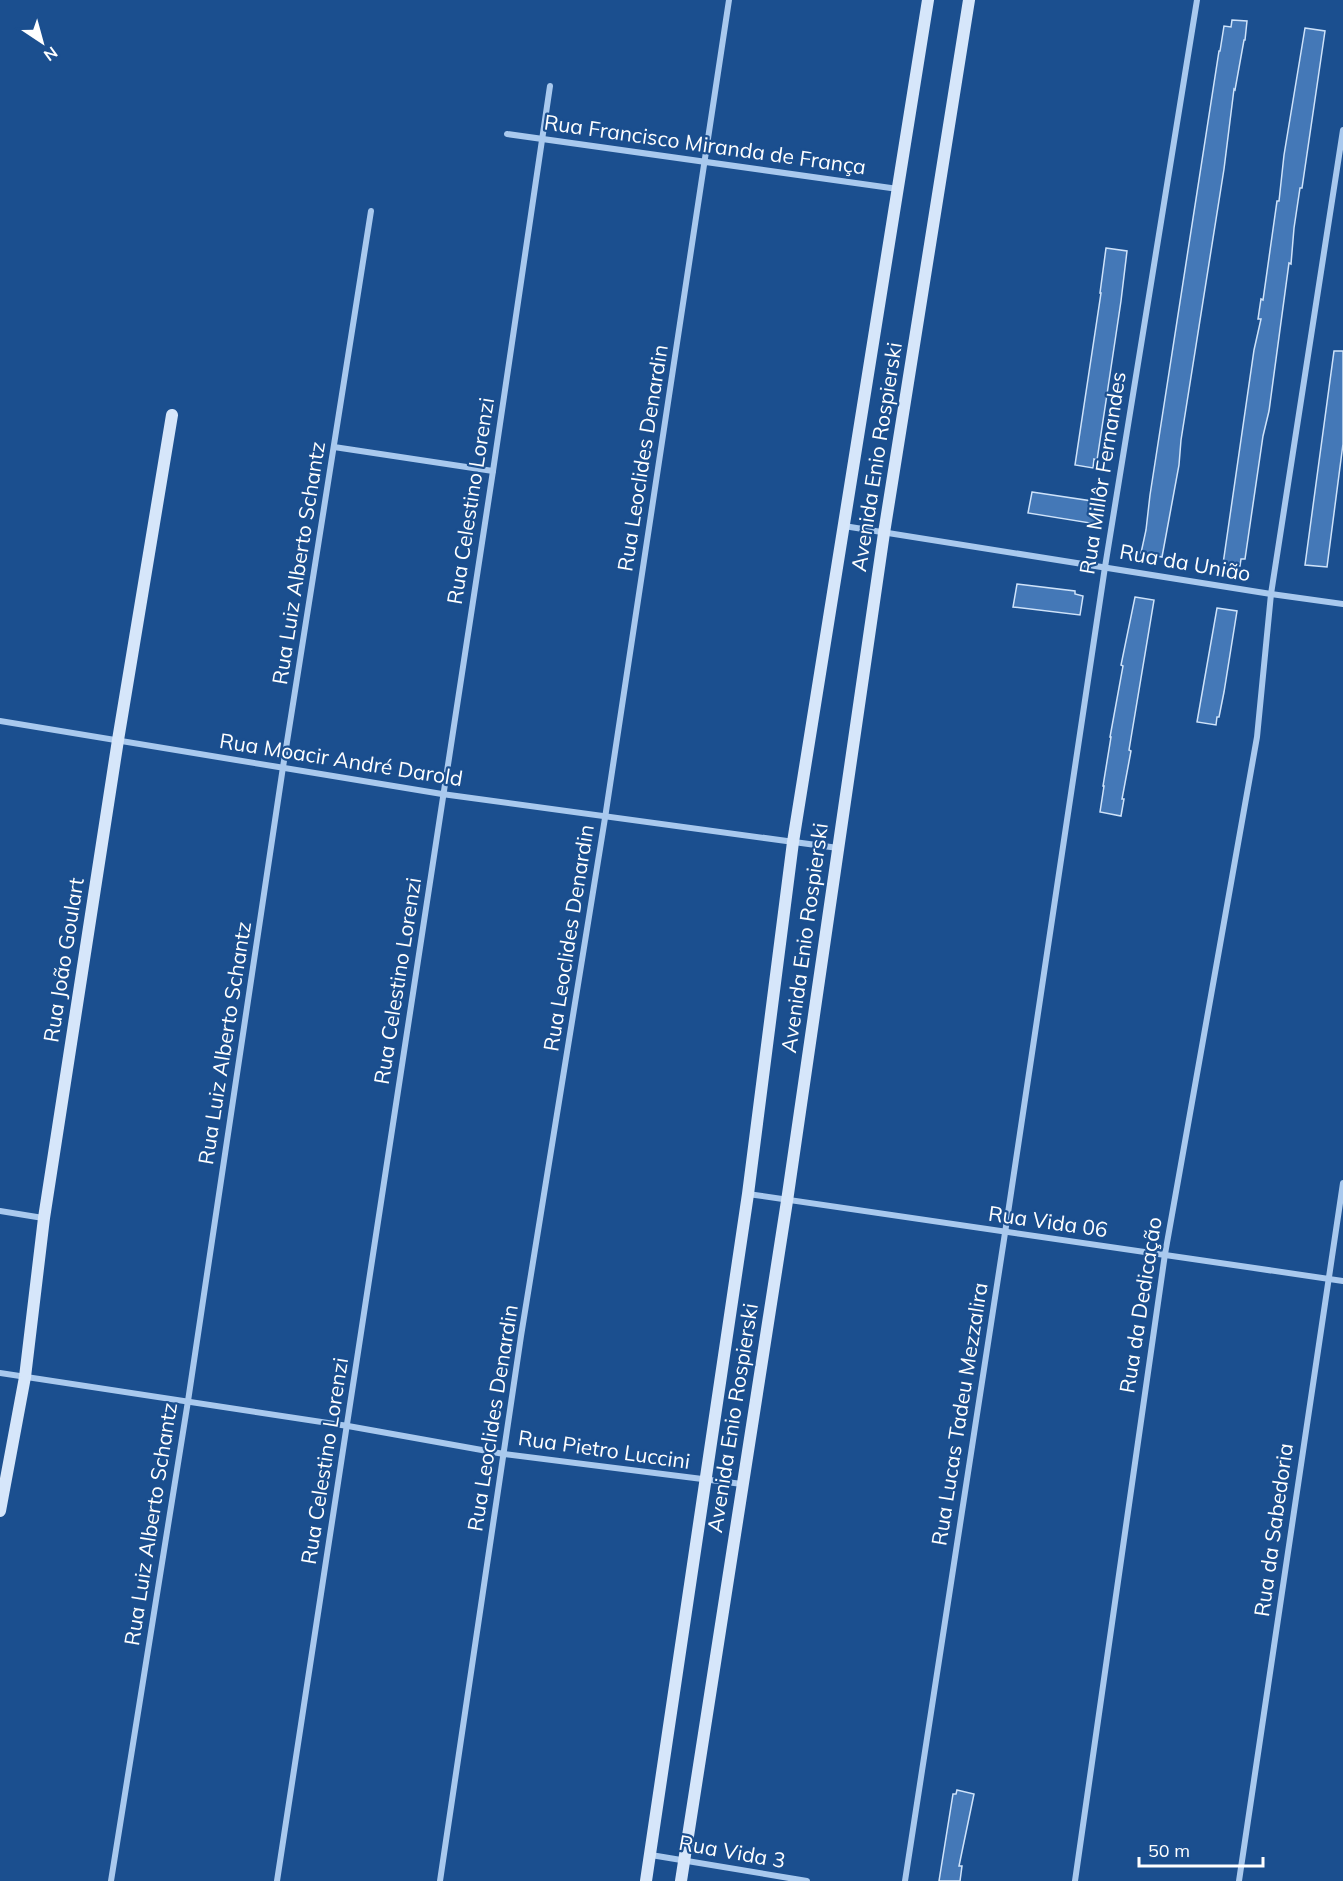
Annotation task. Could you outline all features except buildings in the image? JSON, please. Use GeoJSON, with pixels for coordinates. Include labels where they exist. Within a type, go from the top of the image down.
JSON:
{"type":"FeatureCollection","features":[{"type":"Feature","properties":{"kind":"street","name":"Rua Leoclides Denardin"},"geometry":{"type":"LineString","coordinates":[[440,1881],[521,1336],[605,818],[729,0]]}},
{"type":"Feature","properties":{"kind":"street","name":"Avenida Enio Rospierski"},"geometry":{"type":"LineString","coordinates":[[646,1881],[748,1194],[793,842],[928,0]]}},
{"type":"Feature","properties":{"kind":"street","name":"Avenida Enio Rospierski"},"geometry":{"type":"LineString","coordinates":[[681,1881],[787,1201],[884,532],[969,0]]}},
{"type":"Feature","properties":{"kind":"street","name":"Rua Millôr Fernandes"},"geometry":{"type":"LineString","coordinates":[[1047,952],[1105,567],[1197,0]]}},
{"type":"Feature","properties":{"kind":"street","name":"Rua Celestino Lorenzi"},"geometry":{"type":"LineString","coordinates":[[277,1881],[550,86]]}},
{"type":"Feature","properties":{"kind":"street","name":"Rua da Dedicação"},"geometry":{"type":"LineString","coordinates":[[1075,1881],[1165,1254],[1257,737],[1271,594],[1343,130]]}},
{"type":"Feature","properties":{"kind":"street","name":"Rua Francisco Miranda de França"},"geometry":{"type":"LineString","coordinates":[[507,134],[898,189]]}},
{"type":"Feature","properties":{"kind":"street","name":"Rua Luiz Alberto Schantz"},"geometry":{"type":"LineString","coordinates":[[111,1881],[188,1401],[283,767],[371,211]]}},
{"type":"Feature","properties":{"kind":"street","name":"Rua João Goulart"},"geometry":{"type":"LineString","coordinates":[[0,1511],[25,1377],[44,1218],[118,740],[172,415]]}},
{"type":"Feature","properties":{"kind":"street"},"geometry":{"type":"LineString","coordinates":[[334,447],[493,471]]}},
{"type":"Feature","properties":{"kind":"street","name":"Rua da União"},"geometry":{"type":"LineString","coordinates":[[844,526],[1343,604]]}},
{"type":"Feature","properties":{"kind":"street","name":"Rua Moacir André Darold"},"geometry":{"type":"LineString","coordinates":[[0,721],[442,794],[838,848]]}},
{"type":"Feature","properties":{"kind":"street","name":"Rua Lucas Tadeu Mezzalira"},"geometry":{"type":"LineString","coordinates":[[905,1881],[1047,952]]}},
{"type":"Feature","properties":{"kind":"street","name":"Rua da Sabedoria"},"geometry":{"type":"LineString","coordinates":[[1239,1881],[1343,1183]]}},
{"type":"Feature","properties":{"kind":"street","name":"Rua Vida 06"},"geometry":{"type":"LineString","coordinates":[[748,1194],[1343,1281]]}},
{"type":"Feature","properties":{"kind":"street"},"geometry":{"type":"LineString","coordinates":[[0,1211],[44,1218]]}},
{"type":"Feature","properties":{"kind":"street","name":"Rua Pietro Luccini"},"geometry":{"type":"LineString","coordinates":[[0,1373],[348,1426],[504,1454],[742,1484]]}},
{"type":"Feature","properties":{"kind":"street","name":"Rua Vida 3"},"geometry":{"type":"LineString","coordinates":[[651,1855],[807,1881]]}}]}
